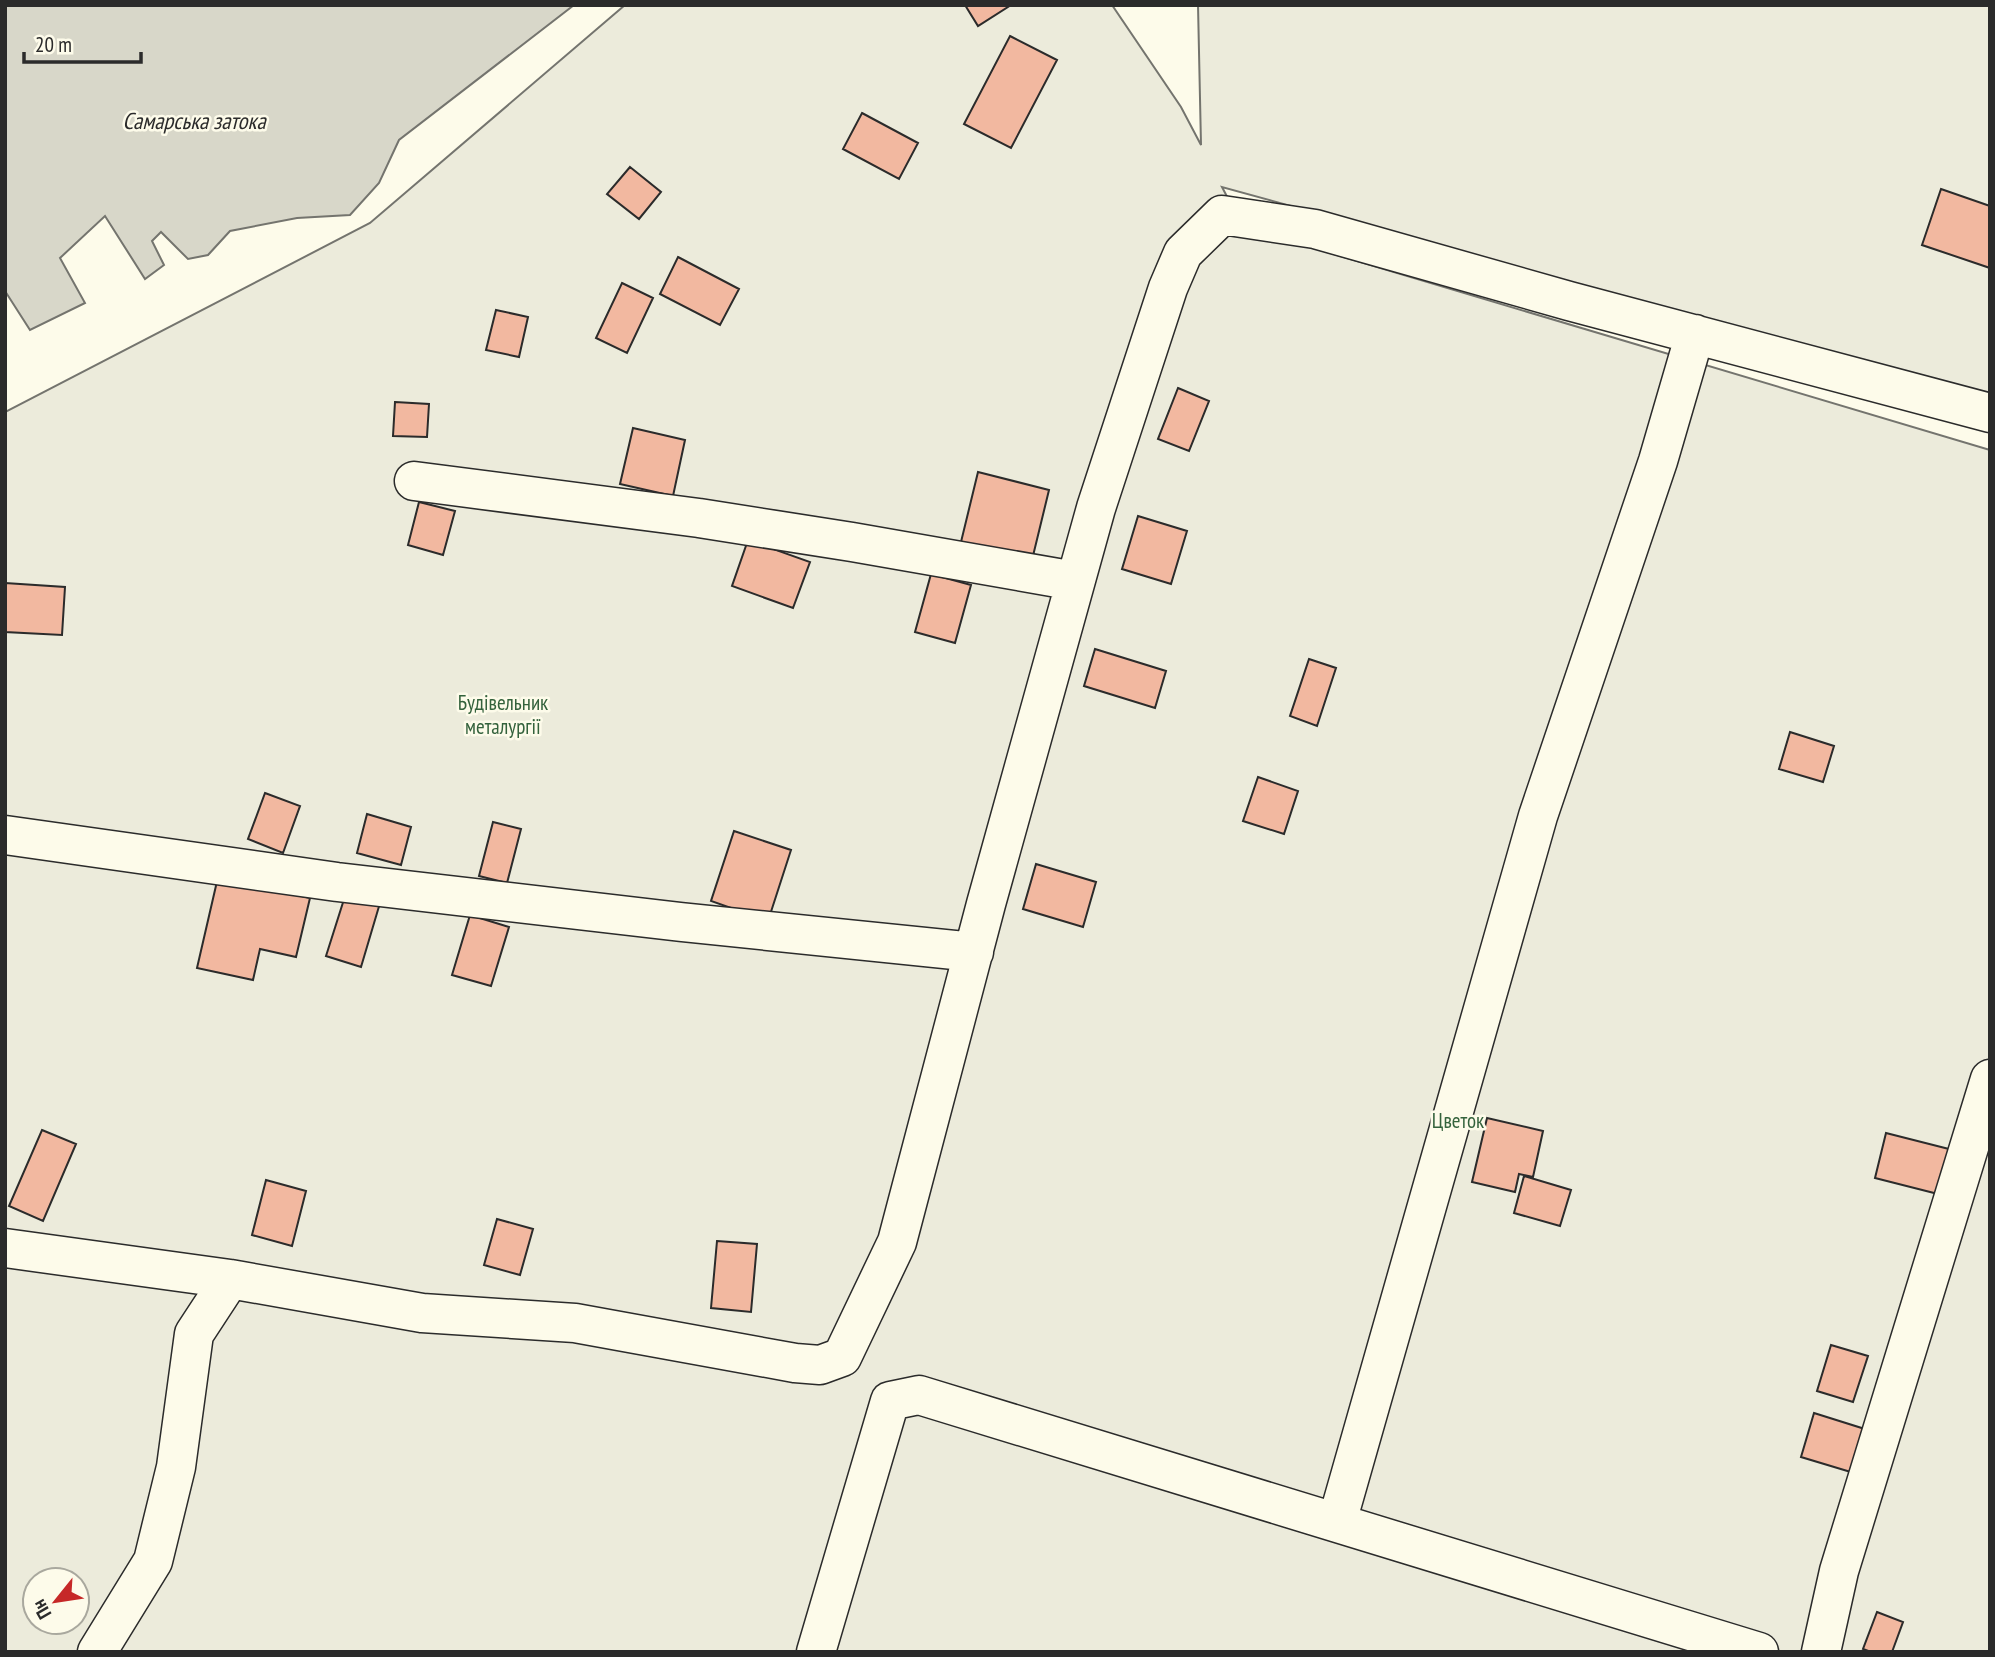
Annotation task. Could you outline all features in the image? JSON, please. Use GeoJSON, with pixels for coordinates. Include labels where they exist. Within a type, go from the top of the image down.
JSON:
{"type":"FeatureCollection","features":[{"type":"Feature","properties":{"kind":"lane"},"geometry":{"type":"LineString","coordinates":[[5,1248],[230,1279],[422,1313],[575,1323],[795,1363],[820,1365],[842,1356],[897,1242],[1075,581],[1168,288],[1183,253],[1222,215],[1315,229],[1569,302],[1990,413]]}},
{"type":"Feature","properties":{"kind":"lane"},"geometry":{"type":"LineString","coordinates":[[1337,1522],[1538,816],[1658,461],[1695,334]]}},
{"type":"Feature","properties":{"kind":"lane"},"geometry":{"type":"LineString","coordinates":[[414,481],[724,522],[1075,581]]}},
{"type":"Feature","properties":{"kind":"lane"},"geometry":{"type":"LineString","coordinates":[[5,835],[337,882],[681,922],[974,952]]}},
{"type":"Feature","properties":{"kind":"lane"},"geometry":{"type":"LineString","coordinates":[[1821,1652],[1839,1571],[1990,1079]]}},
{"type":"Feature","properties":{"kind":"lane"},"geometry":{"type":"LineString","coordinates":[[97,1652],[153,1561],[176,1468],[194,1334],[230,1279]]}},
{"type":"Feature","properties":{"kind":"lane"},"geometry":{"type":"LineString","coordinates":[[816,1652],[890,1401],[919,1395],[1759,1652]]}},
{"type":"Feature","properties":{"kind":"green space"},"geometry":{"type":"Polygon","coordinates":[[[625,5],[1112,5],[1181,107],[1201,145],[1198,5],[1990,5],[1990,399],[1222,187],[1243,227],[1990,450],[1990,1652],[5,1652],[5,412],[370,223],[625,5]]]}},
{"type":"Feature","properties":{"kind":"water","name":"Самарська затока"},"geometry":{"type":"Polygon","coordinates":[[[5,5],[574,5],[399,140],[379,183],[350,215],[297,218],[230,231],[208,255],[188,259],[161,232],[152,241],[164,265],[145,279],[105,216],[60,258],[85,303],[30,330],[5,291],[5,5]]]}},
{"type":"Feature","properties":{"kind":"building"},"geometry":{"type":"Polygon","coordinates":[[[965,5],[1011,5],[978,26],[965,5]]]}},
{"type":"Feature","properties":{"kind":"building"},"geometry":{"type":"Polygon","coordinates":[[[1010,36],[1057,60],[1011,148],[964,124],[1010,36]]]}},
{"type":"Feature","properties":{"kind":"building"},"geometry":{"type":"Polygon","coordinates":[[[862,113],[918,143],[899,179],[843,149],[862,113]]]}},
{"type":"Feature","properties":{"kind":"building"},"geometry":{"type":"Polygon","coordinates":[[[630,167],[661,192],[639,219],[607,194],[630,167]]]}},
{"type":"Feature","properties":{"kind":"building"},"geometry":{"type":"Polygon","coordinates":[[[1941,189],[1990,206],[1990,268],[1922,245],[1941,189]]]}},
{"type":"Feature","properties":{"kind":"building"},"geometry":{"type":"Polygon","coordinates":[[[678,257],[739,289],[720,325],[660,294],[678,257]]]}},
{"type":"Feature","properties":{"kind":"building"},"geometry":{"type":"Polygon","coordinates":[[[622,283],[653,298],[627,353],[596,338],[622,283]]]}},
{"type":"Feature","properties":{"kind":"building"},"geometry":{"type":"Polygon","coordinates":[[[496,310],[528,317],[519,357],[486,350],[496,310]]]}},
{"type":"Feature","properties":{"kind":"building"},"geometry":{"type":"Polygon","coordinates":[[[1178,388],[1209,401],[1189,451],[1158,439],[1178,388]]]}},
{"type":"Feature","properties":{"kind":"building"},"geometry":{"type":"Polygon","coordinates":[[[395,402],[429,404],[427,437],[393,436],[395,402]]]}},
{"type":"Feature","properties":{"kind":"building"},"geometry":{"type":"Polygon","coordinates":[[[633,428],[685,440],[673,496],[620,484],[633,428]]]}},
{"type":"Feature","properties":{"kind":"building"},"geometry":{"type":"Polygon","coordinates":[[[978,472],[1049,490],[1032,560],[961,542],[978,472]]]}},
{"type":"Feature","properties":{"kind":"building"},"geometry":{"type":"Polygon","coordinates":[[[419,502],[455,511],[443,555],[408,545],[419,502]]]}},
{"type":"Feature","properties":{"kind":"building"},"geometry":{"type":"Polygon","coordinates":[[[1138,516],[1187,531],[1171,584],[1122,569],[1138,516]]]}},
{"type":"Feature","properties":{"kind":"building"},"geometry":{"type":"Polygon","coordinates":[[[748,540],[810,562],[793,608],[732,586],[748,540]]]}},
{"type":"Feature","properties":{"kind":"building"},"geometry":{"type":"Polygon","coordinates":[[[931,574],[971,585],[955,643],[915,632],[931,574]]]}},
{"type":"Feature","properties":{"kind":"building"},"geometry":{"type":"Polygon","coordinates":[[[5,583],[65,587],[62,635],[5,632],[5,583]]]}},
{"type":"Feature","properties":{"kind":"building"},"geometry":{"type":"Polygon","coordinates":[[[1095,649],[1166,671],[1155,708],[1084,686],[1095,649]]]}},
{"type":"Feature","properties":{"kind":"building"},"geometry":{"type":"Polygon","coordinates":[[[1309,659],[1336,668],[1317,726],[1290,716],[1309,659]]]}},
{"type":"Feature","properties":{"kind":"building"},"geometry":{"type":"Polygon","coordinates":[[[1790,732],[1834,746],[1823,782],[1779,769],[1790,732]]]}},
{"type":"Feature","properties":{"kind":"building"},"geometry":{"type":"Polygon","coordinates":[[[1258,777],[1298,791],[1284,834],[1243,821],[1258,777]]]}},
{"type":"Feature","properties":{"kind":"building"},"geometry":{"type":"Polygon","coordinates":[[[265,793],[300,806],[283,853],[248,839],[265,793]]]}},
{"type":"Feature","properties":{"kind":"building"},"geometry":{"type":"Polygon","coordinates":[[[367,814],[411,827],[401,865],[357,853],[367,814]]]}},
{"type":"Feature","properties":{"kind":"building"},"geometry":{"type":"Polygon","coordinates":[[[493,822],[521,829],[507,883],[479,876],[493,822]]]}},
{"type":"Feature","properties":{"kind":"building"},"geometry":{"type":"Polygon","coordinates":[[[734,831],[791,850],[768,921],[711,901],[734,831]]]}},
{"type":"Feature","properties":{"kind":"building"},"geometry":{"type":"Polygon","coordinates":[[[1036,864],[1096,882],[1083,927],[1023,909],[1036,864]]]}},
{"type":"Feature","properties":{"kind":"building"},"geometry":{"type":"Polygon","coordinates":[[[218,877],[310,898],[296,957],[260,949],[253,980],[197,968],[218,877]]]}},
{"type":"Feature","properties":{"kind":"building"},"geometry":{"type":"Polygon","coordinates":[[[346,893],[380,903],[361,967],[326,956],[346,893]]]}},
{"type":"Feature","properties":{"kind":"building"},"geometry":{"type":"Polygon","coordinates":[[[470,915],[509,927],[491,986],[452,975],[470,915]]]}},
{"type":"Feature","properties":{"kind":"building"},"geometry":{"type":"Polygon","coordinates":[[[1487,1118],[1543,1131],[1533,1177],[1519,1174],[1515,1192],[1472,1182],[1487,1118]]]}},
{"type":"Feature","properties":{"kind":"building"},"geometry":{"type":"Polygon","coordinates":[[[42,1130],[76,1144],[43,1221],[9,1206],[42,1130]]]}},
{"type":"Feature","properties":{"kind":"building"},"geometry":{"type":"Polygon","coordinates":[[[1886,1133],[1949,1149],[1938,1194],[1875,1178],[1886,1133]]]}},
{"type":"Feature","properties":{"kind":"building"},"geometry":{"type":"Polygon","coordinates":[[[1524,1176],[1571,1190],[1560,1226],[1514,1213],[1524,1176]]]}},
{"type":"Feature","properties":{"kind":"building"},"geometry":{"type":"Polygon","coordinates":[[[266,1180],[306,1191],[292,1246],[252,1235],[266,1180]]]}},
{"type":"Feature","properties":{"kind":"building"},"geometry":{"type":"Polygon","coordinates":[[[497,1219],[533,1229],[520,1275],[484,1265],[497,1219]]]}},
{"type":"Feature","properties":{"kind":"building"},"geometry":{"type":"Polygon","coordinates":[[[717,1241],[757,1244],[751,1312],[711,1308],[717,1241]]]}},
{"type":"Feature","properties":{"kind":"building"},"geometry":{"type":"Polygon","coordinates":[[[1831,1345],[1868,1356],[1853,1402],[1817,1391],[1831,1345]]]}},
{"type":"Feature","properties":{"kind":"building"},"geometry":{"type":"Polygon","coordinates":[[[1814,1413],[1868,1430],[1854,1473],[1801,1457],[1814,1413]]]}},
{"type":"Feature","properties":{"kind":"building"},"geometry":{"type":"Polygon","coordinates":[[[1877,1612],[1903,1622],[1892,1652],[1871,1652],[1863,1649],[1877,1612]]]}},
{"type":"Feature","properties":{"kind":"park label","name":"Будівельник металургії"},"geometry":{"type":"Point","coordinates":[503,715]}},
{"type":"Feature","properties":{"kind":"park label","name":"Цветок"},"geometry":{"type":"Point","coordinates":[1458,1121]}}]}
